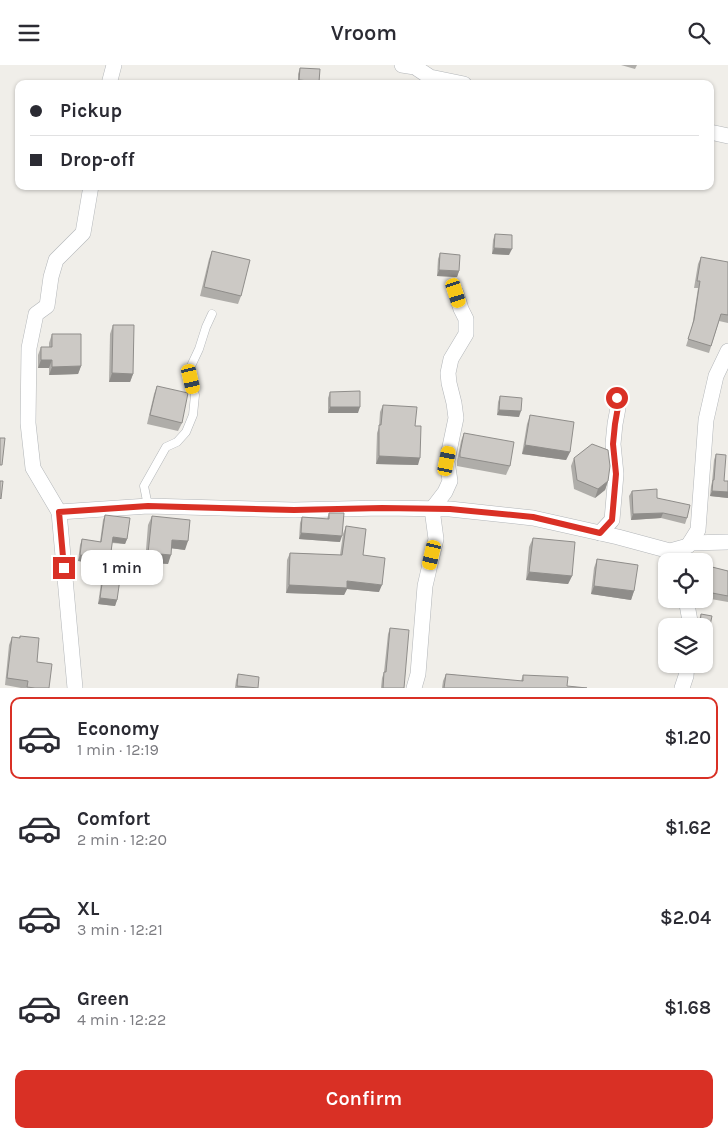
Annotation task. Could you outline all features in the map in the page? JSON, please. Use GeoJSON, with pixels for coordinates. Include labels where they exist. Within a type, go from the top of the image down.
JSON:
{"type":"FeatureCollection","features":[{"type":"Feature","properties":{"kind":"street"},"geometry":{"type":"LineString","coordinates":[[110,80],[114,65]]}},
{"type":"Feature","properties":{"kind":"street"},"geometry":{"type":"LineString","coordinates":[[402,65],[414,67],[430,77],[445,80]]}},
{"type":"Feature","properties":{"kind":"street"},"geometry":{"type":"LineString","coordinates":[[714,133],[728,136]]}},
{"type":"Feature","properties":{"kind":"street"},"geometry":{"type":"LineString","coordinates":[[75,688],[59,512],[33,468],[28,423],[30,348],[36,314],[47,306],[51,277],[56,260],[82,233],[90,190]]}},
{"type":"Feature","properties":{"kind":"street"},"geometry":{"type":"LineString","coordinates":[[414,688],[418,674],[425,586],[436,539],[432,509],[445,492],[450,481],[447,461],[456,417],[448,373],[451,359],[466,334],[466,319],[460,309],[456,293]]}},
{"type":"Feature","properties":{"kind":"street"},"geometry":{"type":"LineString","coordinates":[[683,551],[698,530],[706,420],[716,376],[728,351]]}},
{"type":"Feature","properties":{"kind":"street"},"geometry":{"type":"LineString","coordinates":[[600,533],[612,520],[616,474],[613,444],[618,407],[617,398]]}},
{"type":"Feature","properties":{"kind":"street"},"geometry":{"type":"LineString","coordinates":[[59,512],[148,506],[294,510],[450,509],[533,517],[670,551],[683,551],[728,542]]}},
{"type":"Feature","properties":{"kind":"street"},"geometry":{"type":"LineString","coordinates":[[682,688],[686,673]]}},
{"type":"Feature","properties":{"kind":"lane"},"geometry":{"type":"LineString","coordinates":[[148,506],[144,486],[166,447],[177,442],[186,432],[193,415],[195,395],[191,379],[191,366],[212,314]]}},
{"type":"Feature","properties":{"kind":"building"},"geometry":{"type":"Polygon","coordinates":[[[300,68],[320,69],[319,80],[299,80],[300,68]]]}},
{"type":"Feature","properties":{"kind":"building"},"geometry":{"type":"Polygon","coordinates":[[[495,234],[512,235],[512,249],[494,248],[495,234]]]}},
{"type":"Feature","properties":{"kind":"building"},"geometry":{"type":"Polygon","coordinates":[[[212,251],[250,260],[241,296],[204,287],[212,251]]]}},
{"type":"Feature","properties":{"kind":"building"},"geometry":{"type":"Polygon","coordinates":[[[440,253],[460,255],[459,271],[439,270],[440,253]]]}},
{"type":"Feature","properties":{"kind":"building"},"geometry":{"type":"Polygon","coordinates":[[[701,257],[728,262],[728,315],[721,314],[711,346],[688,339],[694,320],[700,281],[697,281],[701,257]]]}},
{"type":"Feature","properties":{"kind":"building"},"geometry":{"type":"Polygon","coordinates":[[[113,325],[134,325],[133,374],[112,373],[113,325]]]}},
{"type":"Feature","properties":{"kind":"building"},"geometry":{"type":"Polygon","coordinates":[[[52,334],[81,334],[81,366],[52,367],[52,360],[41,360],[41,347],[52,347],[52,334]]]}},
{"type":"Feature","properties":{"kind":"building"},"geometry":{"type":"Polygon","coordinates":[[[157,386],[188,393],[182,423],[150,415],[157,386]]]}},
{"type":"Feature","properties":{"kind":"building"},"geometry":{"type":"Polygon","coordinates":[[[360,391],[360,407],[330,407],[330,392],[360,391]]]}},
{"type":"Feature","properties":{"kind":"building"},"geometry":{"type":"Polygon","coordinates":[[[500,396],[522,398],[521,411],[499,410],[500,396]]]}},
{"type":"Feature","properties":{"kind":"building"},"geometry":{"type":"Polygon","coordinates":[[[383,405],[417,407],[415,426],[421,426],[420,458],[379,456],[379,425],[381,425],[383,405]]]}},
{"type":"Feature","properties":{"kind":"building"},"geometry":{"type":"Polygon","coordinates":[[[530,415],[574,422],[570,452],[525,445],[530,415]]]}},
{"type":"Feature","properties":{"kind":"building"},"geometry":{"type":"Polygon","coordinates":[[[464,433],[514,442],[510,466],[460,457],[464,433]]]}},
{"type":"Feature","properties":{"kind":"building"},"geometry":{"type":"Polygon","coordinates":[[[0,438],[5,438],[2,465],[0,465],[0,438]]]}},
{"type":"Feature","properties":{"kind":"building"},"geometry":{"type":"Polygon","coordinates":[[[592,444],[608,450],[610,466],[608,481],[598,489],[577,480],[574,458],[592,444]]]}},
{"type":"Feature","properties":{"kind":"building"},"geometry":{"type":"Polygon","coordinates":[[[716,454],[726,455],[724,481],[728,481],[728,492],[712,491],[716,454]]]}},
{"type":"Feature","properties":{"kind":"building"},"geometry":{"type":"Polygon","coordinates":[[[0,481],[3,481],[1,499],[0,498],[0,481]]]}},
{"type":"Feature","properties":{"kind":"building"},"geometry":{"type":"Polygon","coordinates":[[[657,489],[657,498],[690,505],[687,518],[663,513],[633,514],[632,491],[657,489]]]}},
{"type":"Feature","properties":{"kind":"building"},"geometry":{"type":"Polygon","coordinates":[[[329,513],[344,513],[342,536],[301,533],[302,517],[329,519],[329,513]]]}},
{"type":"Feature","properties":{"kind":"building"},"geometry":{"type":"Polygon","coordinates":[[[105,515],[130,518],[127,539],[113,537],[110,559],[80,555],[82,539],[101,542],[105,515]]]}},
{"type":"Feature","properties":{"kind":"building"},"geometry":{"type":"Polygon","coordinates":[[[152,516],[190,520],[188,541],[172,540],[171,555],[148,553],[152,516]]]}},
{"type":"Feature","properties":{"kind":"building"},"geometry":{"type":"Polygon","coordinates":[[[346,526],[366,529],[363,555],[385,558],[382,585],[347,581],[347,588],[289,585],[290,553],[342,555],[346,526]]]}},
{"type":"Feature","properties":{"kind":"building"},"geometry":{"type":"Polygon","coordinates":[[[533,538],[575,542],[572,576],[529,572],[533,538]]]}},
{"type":"Feature","properties":{"kind":"building"},"geometry":{"type":"Polygon","coordinates":[[[597,559],[638,565],[634,591],[594,586],[597,559]]]}},
{"type":"Feature","properties":{"kind":"building"},"geometry":{"type":"Polygon","coordinates":[[[713,567],[728,571],[728,596],[713,593],[713,567]]]}},
{"type":"Feature","properties":{"kind":"building"},"geometry":{"type":"Polygon","coordinates":[[[103,577],[120,579],[117,600],[100,598],[103,577]]]}},
{"type":"Feature","properties":{"kind":"building"},"geometry":{"type":"Polygon","coordinates":[[[701,614],[712,616],[712,618],[701,618],[701,614]]]}},
{"type":"Feature","properties":{"kind":"building"},"geometry":{"type":"Polygon","coordinates":[[[390,628],[409,630],[404,688],[383,688],[390,628]]]}},
{"type":"Feature","properties":{"kind":"building"},"geometry":{"type":"Polygon","coordinates":[[[20,636],[39,638],[37,662],[52,664],[49,688],[27,687],[28,681],[7,678],[12,637],[20,638],[20,636]]]}},
{"type":"Feature","properties":{"kind":"building"},"geometry":{"type":"Polygon","coordinates":[[[238,674],[259,677],[258,688],[237,686],[238,674]]]}},
{"type":"Feature","properties":{"kind":"building"},"geometry":{"type":"Polygon","coordinates":[[[446,674],[523,681],[523,675],[568,677],[567,686],[587,688],[444,688],[446,674]]]}},
{"type":"Feature","properties":{"kind":"route"},"geometry":{"type":"LineString","coordinates":[[64,568],[59,512],[148,506],[294,510],[450,509],[533,517],[600,533],[612,520],[616,474],[613,444],[618,407],[617,398]]}}]}
